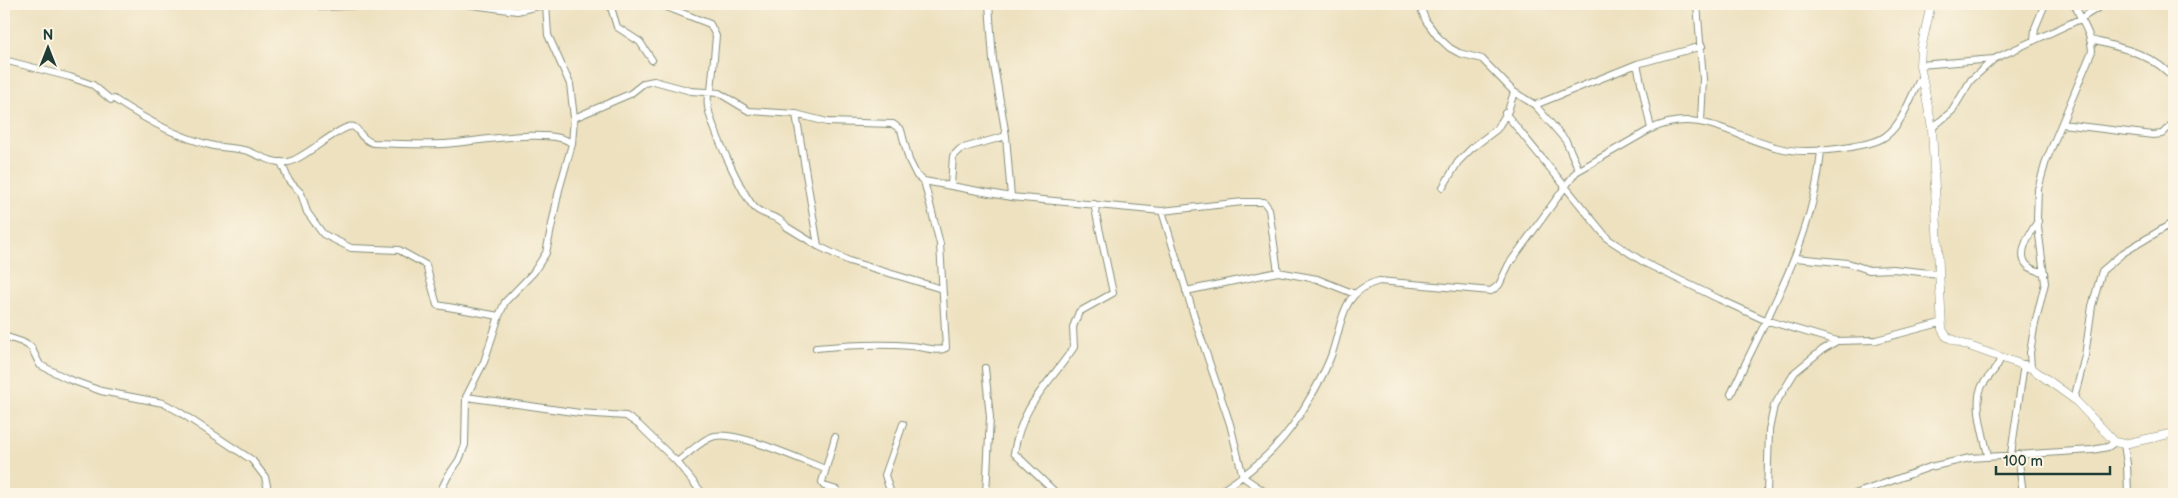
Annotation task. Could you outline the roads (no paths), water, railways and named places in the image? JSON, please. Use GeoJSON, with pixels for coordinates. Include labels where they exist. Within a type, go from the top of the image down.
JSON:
{"type":"FeatureCollection","features":[{"type":"Feature","properties":{"kind":"street"},"geometry":{"type":"LineString","coordinates":[[322,7],[383,4]]}},
{"type":"Feature","properties":{"kind":"street"},"geometry":{"type":"LineString","coordinates":[[440,494],[448,476],[459,460],[465,444],[466,397],[484,362],[505,302],[533,273],[546,253],[559,190],[572,144],[574,118],[570,84],[548,34],[546,4],[517,12],[465,4]]}},
{"type":"Feature","properties":{"kind":"street"},"geometry":{"type":"LineString","coordinates":[[610,4],[617,27],[637,39],[652,60]]}},
{"type":"Feature","properties":{"kind":"street"},"geometry":{"type":"LineString","coordinates":[[659,4],[704,21],[714,29],[716,36],[708,108],[739,185],[749,200],[760,211],[782,220],[787,227],[837,256],[876,271],[942,289]]}},
{"type":"Feature","properties":{"kind":"street"},"geometry":{"type":"LineString","coordinates":[[989,4],[993,60],[1006,136],[1010,196]]}},
{"type":"Feature","properties":{"kind":"street"},"geometry":{"type":"LineString","coordinates":[[1418,4],[1438,37],[1458,53],[1482,59],[1514,92],[1535,105],[1566,140],[1579,170]]}},
{"type":"Feature","properties":{"kind":"street"},"geometry":{"type":"LineString","coordinates":[[1697,4],[1702,46],[1701,122]]}},
{"type":"Feature","properties":{"kind":"street"},"geometry":{"type":"LineString","coordinates":[[1930,4],[1921,49],[1920,65],[1932,128],[1938,231],[1940,323],[1946,336],[1955,342],[2027,366],[2074,398],[2115,442],[2124,444],[2174,432]]}},
{"type":"Feature","properties":{"kind":"street"},"geometry":{"type":"LineString","coordinates":[[2034,40],[2036,28],[2045,4]]}},
{"type":"Feature","properties":{"kind":"street"},"geometry":{"type":"LineString","coordinates":[[2024,494],[2014,454],[2027,366],[2045,273],[2038,221],[2038,189],[2046,161],[2092,52],[2089,32],[2080,19],[2075,4]]}},
{"type":"Feature","properties":{"kind":"street"},"geometry":{"type":"LineString","coordinates":[[1932,128],[1952,111],[1971,80],[1994,59],[2080,19],[2104,4]]}},
{"type":"Feature","properties":{"kind":"street"},"geometry":{"type":"LineString","coordinates":[[2091,40],[2142,55],[2159,63],[2174,77]]}},
{"type":"Feature","properties":{"kind":"street"},"geometry":{"type":"LineString","coordinates":[[1535,105],[1637,64],[1702,46]]}},
{"type":"Feature","properties":{"kind":"street"},"geometry":{"type":"LineString","coordinates":[[1920,65],[1994,59]]}},
{"type":"Feature","properties":{"kind":"street"},"geometry":{"type":"LineString","coordinates":[[4,60],[51,71],[93,85],[111,100],[114,99],[144,117],[199,141],[239,149],[281,162],[289,162],[304,155],[337,132],[350,127],[355,128],[365,141],[373,143],[446,144],[476,140],[548,136],[566,139],[572,144]]}},
{"type":"Feature","properties":{"kind":"street"},"geometry":{"type":"LineString","coordinates":[[1637,64],[1651,129]]}},
{"type":"Feature","properties":{"kind":"street"},"geometry":{"type":"LineString","coordinates":[[1216,494],[1243,477],[1298,418],[1323,374],[1342,316],[1355,294],[1366,285],[1379,281],[1487,291],[1495,289],[1509,264],[1579,170],[1661,124],[1701,122],[1723,127],[1775,148],[1821,150],[1870,143],[1887,135],[1899,121],[1922,76]]}},
{"type":"Feature","properties":{"kind":"street"},"geometry":{"type":"LineString","coordinates":[[574,118],[630,94],[649,81],[691,91],[709,92],[726,96],[739,107],[749,111],[796,114],[826,122],[873,122],[898,126],[901,130],[908,160],[918,176],[924,181],[1010,196],[1162,211],[1243,202],[1264,202],[1269,209],[1278,272]]}},
{"type":"Feature","properties":{"kind":"street"},"geometry":{"type":"LineString","coordinates":[[1443,187],[1458,162],[1472,148],[1497,129],[1514,92]]}},
{"type":"Feature","properties":{"kind":"street"},"geometry":{"type":"LineString","coordinates":[[1505,113],[1608,239],[1645,263],[1765,320],[1838,342],[1876,340],[1940,323]]}},
{"type":"Feature","properties":{"kind":"street"},"geometry":{"type":"LineString","coordinates":[[796,114],[818,246]]}},
{"type":"Feature","properties":{"kind":"street"},"geometry":{"type":"LineString","coordinates":[[2062,124],[2153,135],[2162,134],[2174,122]]}},
{"type":"Feature","properties":{"kind":"street"},"geometry":{"type":"LineString","coordinates":[[951,185],[952,156],[960,149],[1006,136]]}},
{"type":"Feature","properties":{"kind":"street"},"geometry":{"type":"LineString","coordinates":[[1731,394],[1796,258],[1813,208],[1819,182],[1821,150]]}},
{"type":"Feature","properties":{"kind":"street"},"geometry":{"type":"LineString","coordinates":[[281,162],[289,181],[301,193],[311,220],[322,234],[351,248],[401,251],[426,265],[437,305],[499,316]]}},
{"type":"Feature","properties":{"kind":"street"},"geometry":{"type":"LineString","coordinates":[[816,348],[862,344],[944,350],[946,345],[940,244],[924,181]]}},
{"type":"Feature","properties":{"kind":"street"},"geometry":{"type":"LineString","coordinates":[[1057,494],[1014,453],[1021,424],[1027,409],[1074,347],[1073,327],[1079,312],[1113,293],[1094,204]]}},
{"type":"Feature","properties":{"kind":"street"},"geometry":{"type":"LineString","coordinates":[[1162,211],[1230,424],[1243,477],[1268,494]]}},
{"type":"Feature","properties":{"kind":"street"},"geometry":{"type":"LineString","coordinates":[[2038,221],[2026,244],[2025,262],[2031,268],[2045,273]]}},
{"type":"Feature","properties":{"kind":"street"},"geometry":{"type":"LineString","coordinates":[[2074,398],[2084,356],[2092,306],[2102,271],[2123,253],[2174,222]]}},
{"type":"Feature","properties":{"kind":"street"},"geometry":{"type":"LineString","coordinates":[[1796,258],[1848,263],[1870,270],[1939,274]]}},
{"type":"Feature","properties":{"kind":"street"},"geometry":{"type":"LineString","coordinates":[[1186,291],[1278,272],[1317,279],[1355,294]]}},
{"type":"Feature","properties":{"kind":"street"},"geometry":{"type":"LineString","coordinates":[[4,336],[31,347],[40,365],[68,380],[101,391],[163,403],[178,411],[252,460],[265,477],[269,494]]}},
{"type":"Feature","properties":{"kind":"street"},"geometry":{"type":"LineString","coordinates":[[1767,494],[1769,430],[1774,406],[1796,372],[1814,356],[1838,342]]}},
{"type":"Feature","properties":{"kind":"street"},"geometry":{"type":"LineString","coordinates":[[1988,455],[1980,420],[1979,395],[1986,380],[1998,368],[2001,356]]}},
{"type":"Feature","properties":{"kind":"street"},"geometry":{"type":"LineString","coordinates":[[985,368],[990,417],[986,494]]}},
{"type":"Feature","properties":{"kind":"street"},"geometry":{"type":"LineString","coordinates":[[466,397],[626,416],[639,425],[677,462],[703,494]]}},
{"type":"Feature","properties":{"kind":"street"},"geometry":{"type":"LineString","coordinates":[[891,494],[885,475],[903,424]]}},
{"type":"Feature","properties":{"kind":"street"},"geometry":{"type":"LineString","coordinates":[[677,462],[713,436],[722,435],[749,441],[825,469]]}},
{"type":"Feature","properties":{"kind":"street"},"geometry":{"type":"LineString","coordinates":[[835,437],[822,484],[835,489],[838,494]]}},
{"type":"Feature","properties":{"kind":"street"},"geometry":{"type":"LineString","coordinates":[[1856,494],[1930,467],[1988,455],[2092,450],[2108,447],[2115,442]]}},
{"type":"Feature","properties":{"kind":"street"},"geometry":{"type":"LineString","coordinates":[[2124,444],[2128,494]]}}]}
